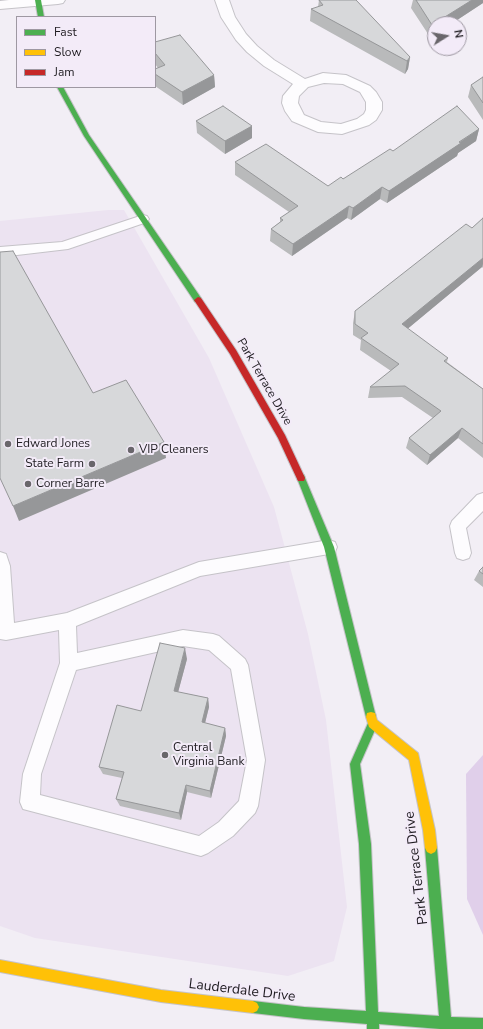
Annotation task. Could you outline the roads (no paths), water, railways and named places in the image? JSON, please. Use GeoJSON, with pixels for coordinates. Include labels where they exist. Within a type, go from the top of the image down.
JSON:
{"type":"FeatureCollection","features":[{"type":"Feature","properties":{"kind":"street"},"geometry":{"type":"LineString","coordinates":[[0,5],[58,0]]}},
{"type":"Feature","properties":{"kind":"street"},"geometry":{"type":"LineString","coordinates":[[222,0],[228,17],[241,37],[252,49],[269,63],[302,84],[323,78],[346,80],[357,84],[371,95],[374,102],[374,110],[370,117],[353,127],[342,129],[318,127],[298,118],[290,104],[291,96],[302,84]]}},
{"type":"Feature","properties":{"kind":"street"},"geometry":{"type":"LineString","coordinates":[[38,1],[41,16]]}},
{"type":"Feature","properties":{"kind":"street","name":"Park Terrace Drive"},"geometry":{"type":"LineString","coordinates":[[61,88],[86,135],[234,352],[282,436],[310,498],[329,547],[373,723],[414,757],[429,830],[446,1026]]}},
{"type":"Feature","properties":{"kind":"street"},"geometry":{"type":"LineString","coordinates":[[373,723],[355,764],[365,844],[373,1029]]}},
{"type":"Feature","properties":{"kind":"street","name":"Lauderdale Drive"},"geometry":{"type":"LineString","coordinates":[[0,966],[161,996],[304,1013],[373,1018],[446,1026],[483,1024]]}},
{"type":"Feature","properties":{"kind":"lane"},"geometry":{"type":"LineString","coordinates":[[0,252],[63,246],[143,219]]}},
{"type":"Feature","properties":{"kind":"lane"},"geometry":{"type":"LineString","coordinates":[[463,553],[458,526],[483,500]]}},
{"type":"Feature","properties":{"kind":"lane"},"geometry":{"type":"LineString","coordinates":[[0,559],[2,566],[3,632],[67,621],[199,570],[329,547]]}},
{"type":"Feature","properties":{"kind":"lane"},"geometry":{"type":"LineString","coordinates":[[67,621],[69,663],[32,774],[30,802],[201,846],[226,830],[248,806],[256,760],[239,665],[213,642],[183,638],[69,663]]}},
{"type":"Feature","properties":{"kind":"place","name":"Edward Jones"},"geometry":{"type":"Point","coordinates":[8,444]}},
{"type":"Feature","properties":{"kind":"place","name":"VIP Cleaners"},"geometry":{"type":"Point","coordinates":[131,450]}},
{"type":"Feature","properties":{"kind":"place","name":"State Farm"},"geometry":{"type":"Point","coordinates":[92,464]}},
{"type":"Feature","properties":{"kind":"place","name":"Corner Barre"},"geometry":{"type":"Point","coordinates":[28,484]}},
{"type":"Feature","properties":{"kind":"place","name":"Central Virginia Bank"},"geometry":{"type":"Point","coordinates":[165,755]}}]}
